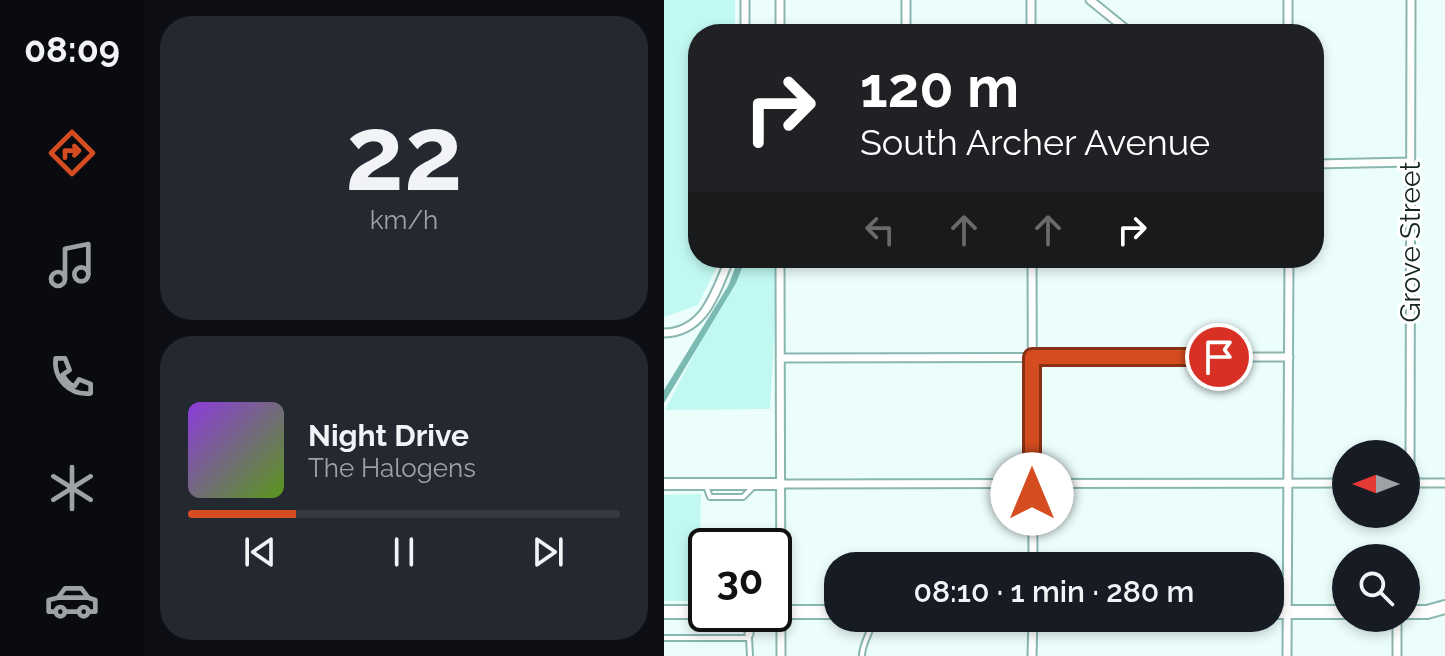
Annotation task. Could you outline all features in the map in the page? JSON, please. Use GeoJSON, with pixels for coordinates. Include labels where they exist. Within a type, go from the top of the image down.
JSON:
{"type":"FeatureCollection","features":[{"type":"Feature","properties":{"kind":"main road"},"geometry":{"type":"LineString","coordinates":[[1420,612],[1445,607]]}},
{"type":"Feature","properties":{"kind":"main road"},"geometry":{"type":"LineString","coordinates":[[664,612],[688,612]]}},
{"type":"Feature","properties":{"kind":"main road"},"geometry":{"type":"LineString","coordinates":[[792,612],[824,612]]}},
{"type":"Feature","properties":{"kind":"main road"},"geometry":{"type":"LineString","coordinates":[[1284,612],[1332,612]]}},
{"type":"Feature","properties":{"kind":"street"},"geometry":{"type":"LineString","coordinates":[[745,0],[745,24]]}},
{"type":"Feature","properties":{"kind":"street"},"geometry":{"type":"LineString","coordinates":[[780,0],[780,24]]}},
{"type":"Feature","properties":{"kind":"street"},"geometry":{"type":"LineString","coordinates":[[906,0],[906,24]]}},
{"type":"Feature","properties":{"kind":"street"},"geometry":{"type":"LineString","coordinates":[[1031,0],[1031,24]]}},
{"type":"Feature","properties":{"kind":"street"},"geometry":{"type":"LineString","coordinates":[[1090,0],[1120,24]]}},
{"type":"Feature","properties":{"kind":"street"},"geometry":{"type":"LineString","coordinates":[[1288,0],[1288,24]]}},
{"type":"Feature","properties":{"kind":"street","name":"Grove Street"},"geometry":{"type":"LineString","coordinates":[[1408,440],[1411,0]]}},
{"type":"Feature","properties":{"kind":"street"},"geometry":{"type":"LineString","coordinates":[[1324,164],[1411,162]]}},
{"type":"Feature","properties":{"kind":"street"},"geometry":{"type":"LineString","coordinates":[[664,333],[696,323],[706,310],[725,268]]}},
{"type":"Feature","properties":{"kind":"street"},"geometry":{"type":"LineString","coordinates":[[780,268],[780,528]]}},
{"type":"Feature","properties":{"kind":"street"},"geometry":{"type":"LineString","coordinates":[[1032,268],[1033,552]]}},
{"type":"Feature","properties":{"kind":"street"},"geometry":{"type":"LineString","coordinates":[[1287,656],[1289,268]]}},
{"type":"Feature","properties":{"kind":"street"},"geometry":{"type":"LineString","coordinates":[[780,358],[1289,357]]}},
{"type":"Feature","properties":{"kind":"street"},"geometry":{"type":"LineString","coordinates":[[664,484],[1332,483]]}},
{"type":"Feature","properties":{"kind":"street"},"geometry":{"type":"LineString","coordinates":[[1420,483],[1445,483]]}},
{"type":"Feature","properties":{"kind":"street"},"geometry":{"type":"LineString","coordinates":[[749,632],[749,636]]}},
{"type":"Feature","properties":{"kind":"street"},"geometry":{"type":"LineString","coordinates":[[779,632],[781,656]]}},
{"type":"Feature","properties":{"kind":"street"},"geometry":{"type":"LineString","coordinates":[[1032,656],[1033,632]]}},
{"type":"Feature","properties":{"kind":"street"},"geometry":{"type":"LineString","coordinates":[[1397,632],[1397,656]]}},
{"type":"Feature","properties":{"kind":"lane"},"geometry":{"type":"LineString","coordinates":[[862,656],[870,632]]}},
{"type":"Feature","properties":{"kind":"lane"},"geometry":{"type":"LineString","coordinates":[[664,638],[749,636],[750,656]]}},
{"type":"Feature","properties":{"kind":"shaded area"},"geometry":{"type":"Polygon","coordinates":[[[664,0],[735,0],[735,24],[688,24],[688,268],[716,268],[698,305],[664,317],[664,0]]]}},
{"type":"Feature","properties":{"kind":"shaded area"},"geometry":{"type":"Polygon","coordinates":[[[735,268],[742,268],[664,403],[664,390],[728,286],[735,268]]]}},
{"type":"Feature","properties":{"kind":"shaded area"},"geometry":{"type":"Polygon","coordinates":[[[739,268],[778,268],[770,409],[665,410],[739,268]]]}},
{"type":"Feature","properties":{"kind":"shaded area"},"geometry":{"type":"Polygon","coordinates":[[[701,494],[700,528],[688,528],[688,601],[664,601],[664,495],[701,494]]]}},
{"type":"Feature","properties":{"kind":"route"},"geometry":{"type":"LineString","coordinates":[[1032,494],[1032,357],[1219,357]]}}]}
